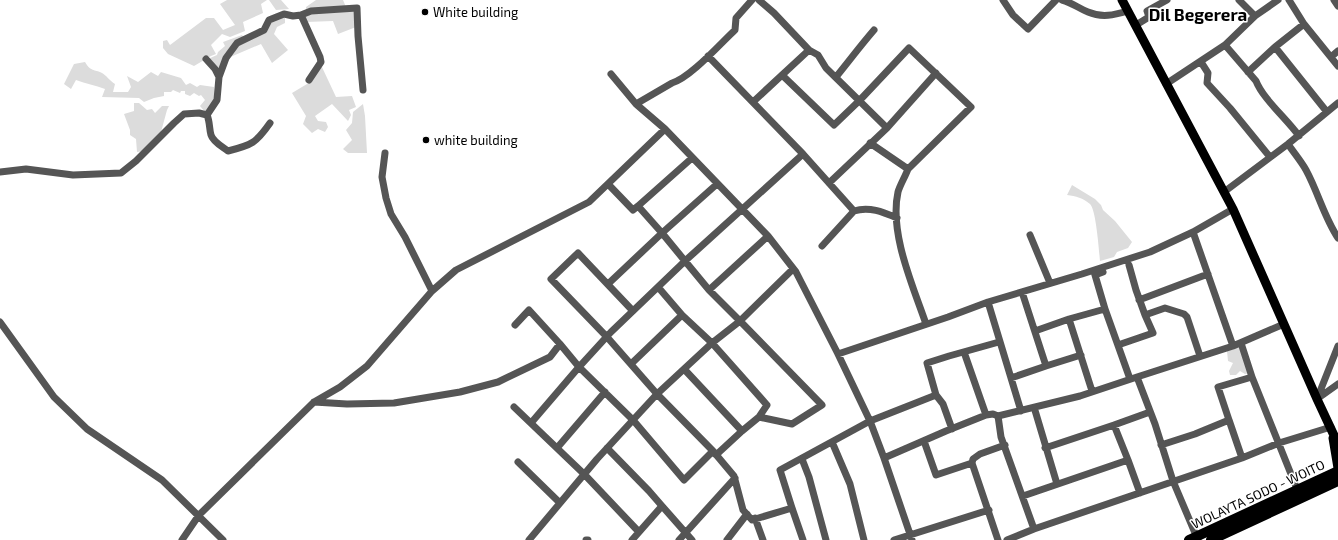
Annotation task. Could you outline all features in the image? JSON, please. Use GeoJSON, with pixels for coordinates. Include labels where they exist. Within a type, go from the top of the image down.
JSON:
{"type":"FeatureCollection","features":[{"type":"Feature","properties":{"kind":"highway","name":"WOLAYTA SODO - WOITO"},"geometry":{"type":"LineString","coordinates":[[1211,540],[1299,493],[1338,469]]}},
{"type":"Feature","properties":{"kind":"highway","name":"WOLAYTA SODO - WOITO"},"geometry":{"type":"LineString","coordinates":[[1194,539],[1299,493],[1338,481]]}},
{"type":"Feature","properties":{"kind":"main road"},"geometry":{"type":"LineString","coordinates":[[1125,3],[1166,84],[1233,209],[1338,444]]}},
{"type":"Feature","properties":{"kind":"main road"},"geometry":{"type":"LineString","coordinates":[[1331,427],[1338,469]]}},
{"type":"Feature","properties":{"kind":"street"},"geometry":{"type":"LineString","coordinates":[[636,104],[672,83],[684,78],[735,30],[736,18],[752,0]]}},
{"type":"Feature","properties":{"kind":"street"},"geometry":{"type":"LineString","coordinates":[[760,0],[809,50],[818,55],[826,68],[887,128]]}},
{"type":"Feature","properties":{"kind":"street"},"geometry":{"type":"LineString","coordinates":[[1003,0],[1013,15],[1028,29],[1056,0]]}},
{"type":"Feature","properties":{"kind":"street"},"geometry":{"type":"LineString","coordinates":[[1062,0],[1072,2],[1088,12],[1105,16],[1125,3]]}},
{"type":"Feature","properties":{"kind":"street"},"geometry":{"type":"LineString","coordinates":[[1136,25],[1149,17],[1147,11],[1167,0]]}},
{"type":"Feature","properties":{"kind":"street"},"geometry":{"type":"LineString","coordinates":[[1239,0],[1255,16]]}},
{"type":"Feature","properties":{"kind":"street"},"geometry":{"type":"LineString","coordinates":[[1166,84],[1201,62],[1224,45],[1255,16],[1278,0]]}},
{"type":"Feature","properties":{"kind":"street"},"geometry":{"type":"LineString","coordinates":[[1289,0],[1304,24],[1338,66]]}},
{"type":"Feature","properties":{"kind":"street"},"geometry":{"type":"LineString","coordinates":[[1334,0],[1338,6]]}},
{"type":"Feature","properties":{"kind":"street"},"geometry":{"type":"LineString","coordinates":[[207,115],[217,100],[219,77],[226,58],[237,43],[264,30],[269,20],[277,15],[284,14],[293,16],[311,11],[357,8],[363,90]]}},
{"type":"Feature","properties":{"kind":"street"},"geometry":{"type":"LineString","coordinates":[[301,15],[321,62],[309,80]]}},
{"type":"Feature","properties":{"kind":"street"},"geometry":{"type":"LineString","coordinates":[[1248,72],[1275,47],[1304,24]]}},
{"type":"Feature","properties":{"kind":"street"},"geometry":{"type":"LineString","coordinates":[[836,77],[874,30]]}},
{"type":"Feature","properties":{"kind":"street"},"geometry":{"type":"LineString","coordinates":[[1224,45],[1256,81],[1271,103],[1299,136]]}},
{"type":"Feature","properties":{"kind":"street"},"geometry":{"type":"LineString","coordinates":[[1275,47],[1328,112]]}},
{"type":"Feature","properties":{"kind":"street"},"geometry":{"type":"LineString","coordinates":[[782,76],[834,125],[909,48],[971,107],[908,170],[898,192],[898,233],[904,262],[926,324]]}},
{"type":"Feature","properties":{"kind":"street"},"geometry":{"type":"LineString","coordinates":[[753,102],[809,50]]}},
{"type":"Feature","properties":{"kind":"street"},"geometry":{"type":"LineString","coordinates":[[1331,57],[1338,51]]}},
{"type":"Feature","properties":{"kind":"street"},"geometry":{"type":"LineString","coordinates":[[708,56],[803,154],[854,211]]}},
{"type":"Feature","properties":{"kind":"street"},"geometry":{"type":"LineString","coordinates":[[206,59],[215,69],[219,77]]}},
{"type":"Feature","properties":{"kind":"street"},"geometry":{"type":"LineString","coordinates":[[1201,62],[1208,73],[1206,83],[1230,108],[1270,157]]}},
{"type":"Feature","properties":{"kind":"street"},"geometry":{"type":"LineString","coordinates":[[829,182],[887,128],[936,73]]}},
{"type":"Feature","properties":{"kind":"street"},"geometry":{"type":"LineString","coordinates":[[611,74],[636,104],[665,130],[768,236],[796,272],[870,421],[911,537]]}},
{"type":"Feature","properties":{"kind":"street"},"geometry":{"type":"LineString","coordinates":[[1224,192],[1299,136],[1338,103]]}},
{"type":"Feature","properties":{"kind":"street"},"geometry":{"type":"LineString","coordinates":[[0,172],[26,169],[73,175],[121,173],[136,162],[184,114],[199,113],[207,115]]}},
{"type":"Feature","properties":{"kind":"street"},"geometry":{"type":"LineString","coordinates":[[207,115],[210,122],[211,135],[228,151],[244,147],[259,138],[270,123]]}},
{"type":"Feature","properties":{"kind":"street"},"geometry":{"type":"LineString","coordinates":[[182,540],[198,515],[314,402],[340,387],[367,366],[432,291],[456,270],[589,202],[665,130]]}},
{"type":"Feature","properties":{"kind":"street"},"geometry":{"type":"LineString","coordinates":[[870,143],[908,170]]}},
{"type":"Feature","properties":{"kind":"street"},"geometry":{"type":"LineString","coordinates":[[1288,144],[1306,171],[1330,226],[1338,238]]}},
{"type":"Feature","properties":{"kind":"street"},"geometry":{"type":"LineString","coordinates":[[385,152],[382,177],[391,214],[405,237],[432,291]]}},
{"type":"Feature","properties":{"kind":"street"},"geometry":{"type":"LineString","coordinates":[[530,423],[579,367],[633,311],[685,261],[803,154]]}},
{"type":"Feature","properties":{"kind":"street"},"geometry":{"type":"LineString","coordinates":[[608,184],[633,210],[692,158]]}},
{"type":"Feature","properties":{"kind":"street"},"geometry":{"type":"LineString","coordinates":[[608,284],[717,184]]}},
{"type":"Feature","properties":{"kind":"street"},"geometry":{"type":"LineString","coordinates":[[638,206],[709,290],[822,405],[792,424],[760,417]]}},
{"type":"Feature","properties":{"kind":"street"},"geometry":{"type":"LineString","coordinates":[[822,246],[854,211],[861,209],[870,210],[882,212],[897,218]]}},
{"type":"Feature","properties":{"kind":"street"},"geometry":{"type":"LineString","coordinates":[[1130,379],[1095,275],[1160,248],[1193,232],[1233,209]]}},
{"type":"Feature","properties":{"kind":"street"},"geometry":{"type":"LineString","coordinates":[[1193,232],[1233,346]]}},
{"type":"Feature","properties":{"kind":"street"},"geometry":{"type":"LineString","coordinates":[[1030,235],[1050,284]]}},
{"type":"Feature","properties":{"kind":"street"},"geometry":{"type":"LineString","coordinates":[[709,290],[768,236]]}},
{"type":"Feature","properties":{"kind":"street"},"geometry":{"type":"LineString","coordinates":[[633,311],[578,253],[551,279],[607,337],[656,394],[715,453],[735,478],[743,510],[752,520],[792,508]]}},
{"type":"Feature","properties":{"kind":"street"},"geometry":{"type":"LineString","coordinates":[[838,354],[988,302],[1129,262]]}},
{"type":"Feature","properties":{"kind":"street"},"geometry":{"type":"LineString","coordinates":[[1118,345],[1153,333],[1139,300],[1129,262]]}},
{"type":"Feature","properties":{"kind":"street"},"geometry":{"type":"LineString","coordinates":[[529,540],[584,474],[656,394],[712,343],[740,321],[794,269]]}},
{"type":"Feature","properties":{"kind":"street"},"geometry":{"type":"LineString","coordinates":[[1139,300],[1208,274]]}},
{"type":"Feature","properties":{"kind":"street"},"geometry":{"type":"LineString","coordinates":[[515,325],[529,310],[579,367],[633,420],[684,480],[760,417],[767,405],[712,343],[682,315],[658,287]]}},
{"type":"Feature","properties":{"kind":"street"},"geometry":{"type":"LineString","coordinates":[[1022,292],[1046,366]]}},
{"type":"Feature","properties":{"kind":"street"},"geometry":{"type":"LineString","coordinates":[[988,302],[1021,411]]}},
{"type":"Feature","properties":{"kind":"street"},"geometry":{"type":"LineString","coordinates":[[1035,331],[1105,308]]}},
{"type":"Feature","properties":{"kind":"street"},"geometry":{"type":"LineString","coordinates":[[1145,315],[1166,308],[1184,314],[1187,317],[1200,356]]}},
{"type":"Feature","properties":{"kind":"street"},"geometry":{"type":"LineString","coordinates":[[631,364],[682,315]]}},
{"type":"Feature","properties":{"kind":"street"},"geometry":{"type":"LineString","coordinates":[[1069,319],[1092,392]]}},
{"type":"Feature","properties":{"kind":"street"},"geometry":{"type":"LineString","coordinates":[[0,322],[54,397],[87,429],[162,480],[223,540]]}},
{"type":"Feature","properties":{"kind":"street"},"geometry":{"type":"LineString","coordinates":[[884,458],[952,428],[986,415],[993,414],[998,416],[1080,396],[1233,346],[1284,324]]}},
{"type":"Feature","properties":{"kind":"street"},"geometry":{"type":"LineString","coordinates":[[952,428],[943,404],[936,395],[928,364],[999,342]]}},
{"type":"Feature","properties":{"kind":"street"},"geometry":{"type":"LineString","coordinates":[[1241,343],[1252,377],[1299,493]]}},
{"type":"Feature","properties":{"kind":"street"},"geometry":{"type":"LineString","coordinates":[[314,402],[347,404],[394,403],[460,392],[498,382],[550,357],[560,344]]}},
{"type":"Feature","properties":{"kind":"street"},"geometry":{"type":"LineString","coordinates":[[1317,399],[1338,346]]}},
{"type":"Feature","properties":{"kind":"street"},"geometry":{"type":"LineString","coordinates":[[964,352],[986,415]]}},
{"type":"Feature","properties":{"kind":"street"},"geometry":{"type":"LineString","coordinates":[[1011,378],[1081,355]]}},
{"type":"Feature","properties":{"kind":"street"},"geometry":{"type":"LineString","coordinates":[[684,369],[742,431]]}},
{"type":"Feature","properties":{"kind":"street"},"geometry":{"type":"LineString","coordinates":[[1137,377],[1155,424],[1173,482],[1194,539]]}},
{"type":"Feature","properties":{"kind":"street"},"geometry":{"type":"LineString","coordinates":[[1242,458],[1218,387],[1252,377]]}},
{"type":"Feature","properties":{"kind":"street"},"geometry":{"type":"LineString","coordinates":[[1317,399],[1338,384]]}},
{"type":"Feature","properties":{"kind":"street"},"geometry":{"type":"LineString","coordinates":[[557,448],[605,392]]}},
{"type":"Feature","properties":{"kind":"street"},"geometry":{"type":"LineString","coordinates":[[803,540],[780,470],[870,421],[936,395]]}},
{"type":"Feature","properties":{"kind":"street"},"geometry":{"type":"LineString","coordinates":[[514,407],[584,474],[639,532]]}},
{"type":"Feature","properties":{"kind":"street"},"geometry":{"type":"LineString","coordinates":[[1034,407],[1057,484]]}},
{"type":"Feature","properties":{"kind":"street"},"geometry":{"type":"LineString","coordinates":[[1045,448],[1150,412]]}},
{"type":"Feature","properties":{"kind":"street"},"geometry":{"type":"LineString","coordinates":[[998,416],[1001,437],[1034,529]]}},
{"type":"Feature","properties":{"kind":"street"},"geometry":{"type":"LineString","coordinates":[[1161,445],[1202,432],[1229,420]]}},
{"type":"Feature","properties":{"kind":"street"},"geometry":{"type":"LineString","coordinates":[[1114,425],[1140,493]]}},
{"type":"Feature","properties":{"kind":"street"},"geometry":{"type":"LineString","coordinates":[[1007,540],[1034,529],[1242,458],[1279,443],[1331,427]]}},
{"type":"Feature","properties":{"kind":"street"},"geometry":{"type":"LineString","coordinates":[[924,441],[936,475],[972,463],[973,459],[980,454],[1005,445]]}},
{"type":"Feature","properties":{"kind":"street"},"geometry":{"type":"LineString","coordinates":[[832,442],[850,484],[864,540]]}},
{"type":"Feature","properties":{"kind":"street"},"geometry":{"type":"LineString","coordinates":[[607,448],[649,491],[692,540]]}},
{"type":"Feature","properties":{"kind":"street"},"geometry":{"type":"LineString","coordinates":[[802,459],[809,477],[826,540]]}},
{"type":"Feature","properties":{"kind":"street"},"geometry":{"type":"LineString","coordinates":[[1023,496],[1128,460]]}},
{"type":"Feature","properties":{"kind":"street"},"geometry":{"type":"LineString","coordinates":[[518,462],[560,503]]}},
{"type":"Feature","properties":{"kind":"street"},"geometry":{"type":"LineString","coordinates":[[972,463],[998,540]]}},
{"type":"Feature","properties":{"kind":"street"},"geometry":{"type":"LineString","coordinates":[[679,540],[735,478]]}},
{"type":"Feature","properties":{"kind":"street"},"geometry":{"type":"LineString","coordinates":[[632,540],[662,506]]}},
{"type":"Feature","properties":{"kind":"street"},"geometry":{"type":"LineString","coordinates":[[894,540],[911,537],[989,510]]}},
{"type":"Feature","properties":{"kind":"street"},"geometry":{"type":"LineString","coordinates":[[727,540],[748,514]]}},
{"type":"Feature","properties":{"kind":"street"},"geometry":{"type":"LineString","coordinates":[[756,518],[763,540]]}},
{"type":"Feature","properties":{"kind":"shaded area"},"geometry":{"type":"Polygon","coordinates":[[[227,0],[267,0],[261,4],[263,13],[243,22],[245,31],[230,37],[222,34],[211,45],[216,54],[194,66],[168,54],[163,48],[163,41],[167,40],[170,45],[206,18],[214,18],[223,30],[235,25],[220,4],[227,0]]]}},
{"type":"Feature","properties":{"kind":"shaded area"},"geometry":{"type":"Polygon","coordinates":[[[269,0],[281,0],[289,9],[276,10],[269,0]]]}},
{"type":"Feature","properties":{"kind":"shaded area"},"geometry":{"type":"Polygon","coordinates":[[[316,0],[343,0],[346,7],[306,11],[306,7],[316,0]]]}},
{"type":"Feature","properties":{"kind":"shaded area"},"geometry":{"type":"Polygon","coordinates":[[[356,9],[356,27],[338,34],[333,21],[306,22],[303,16],[311,12],[356,9]]]}},
{"type":"Feature","properties":{"kind":"shaded area"},"geometry":{"type":"Polygon","coordinates":[[[285,15],[285,23],[277,27],[274,34],[288,50],[272,63],[261,44],[228,58],[239,44],[267,31],[270,21],[285,15]]]}},
{"type":"Feature","properties":{"kind":"shaded area"},"geometry":{"type":"Polygon","coordinates":[[[242,35],[244,38],[219,74],[208,59],[217,55],[218,52],[225,46],[223,42],[242,35]]]}},
{"type":"Feature","properties":{"kind":"shaded area"},"geometry":{"type":"Polygon","coordinates":[[[85,62],[91,69],[104,74],[115,84],[113,92],[128,92],[131,87],[127,76],[138,82],[151,72],[158,76],[161,72],[181,78],[186,85],[190,83],[197,87],[200,85],[214,87],[215,99],[205,112],[200,106],[205,100],[201,95],[199,96],[194,93],[190,96],[185,94],[185,91],[181,91],[180,93],[173,90],[171,92],[164,92],[164,96],[144,102],[139,98],[102,97],[105,89],[76,80],[71,89],[64,84],[74,64],[85,62]]]}},
{"type":"Feature","properties":{"kind":"shaded area"},"geometry":{"type":"Polygon","coordinates":[[[321,65],[336,97],[352,96],[356,107],[349,110],[351,115],[348,121],[332,104],[315,116],[318,121],[326,122],[328,127],[325,132],[318,129],[312,133],[303,124],[306,116],[292,93],[312,81],[321,65]]]}},
{"type":"Feature","properties":{"kind":"shaded area"},"geometry":{"type":"Polygon","coordinates":[[[134,103],[139,103],[147,110],[152,109],[155,113],[162,106],[169,106],[161,132],[145,151],[137,152],[136,139],[130,135],[130,130],[124,114],[134,111],[134,103]]]}},
{"type":"Feature","properties":{"kind":"shaded area"},"geometry":{"type":"Polygon","coordinates":[[[363,104],[367,153],[348,153],[343,149],[352,140],[346,130],[352,123],[353,112],[363,104]]]}},
{"type":"Feature","properties":{"kind":"shaded area"},"geometry":{"type":"Polygon","coordinates":[[[1072,185],[1095,199],[1101,205],[1103,210],[1115,221],[1132,242],[1128,248],[1117,252],[1114,257],[1100,261],[1097,231],[1092,207],[1082,199],[1067,195],[1072,185]]]}},
{"type":"Feature","properties":{"kind":"shaded area"},"geometry":{"type":"Polygon","coordinates":[[[1239,344],[1250,373],[1245,374],[1240,371],[1236,375],[1230,375],[1229,371],[1233,363],[1228,361],[1227,351],[1239,344]]]}},
{"type":"Feature","properties":{"kind":"place","name":"White building"},"geometry":{"type":"Point","coordinates":[425,12]}},
{"type":"Feature","properties":{"kind":"place","name":"white building"},"geometry":{"type":"Point","coordinates":[426,140]}},
{"type":"Feature","properties":{"kind":"district","name":"Dil Begerera"},"geometry":{"type":"Point","coordinates":[1198,14]}}]}
